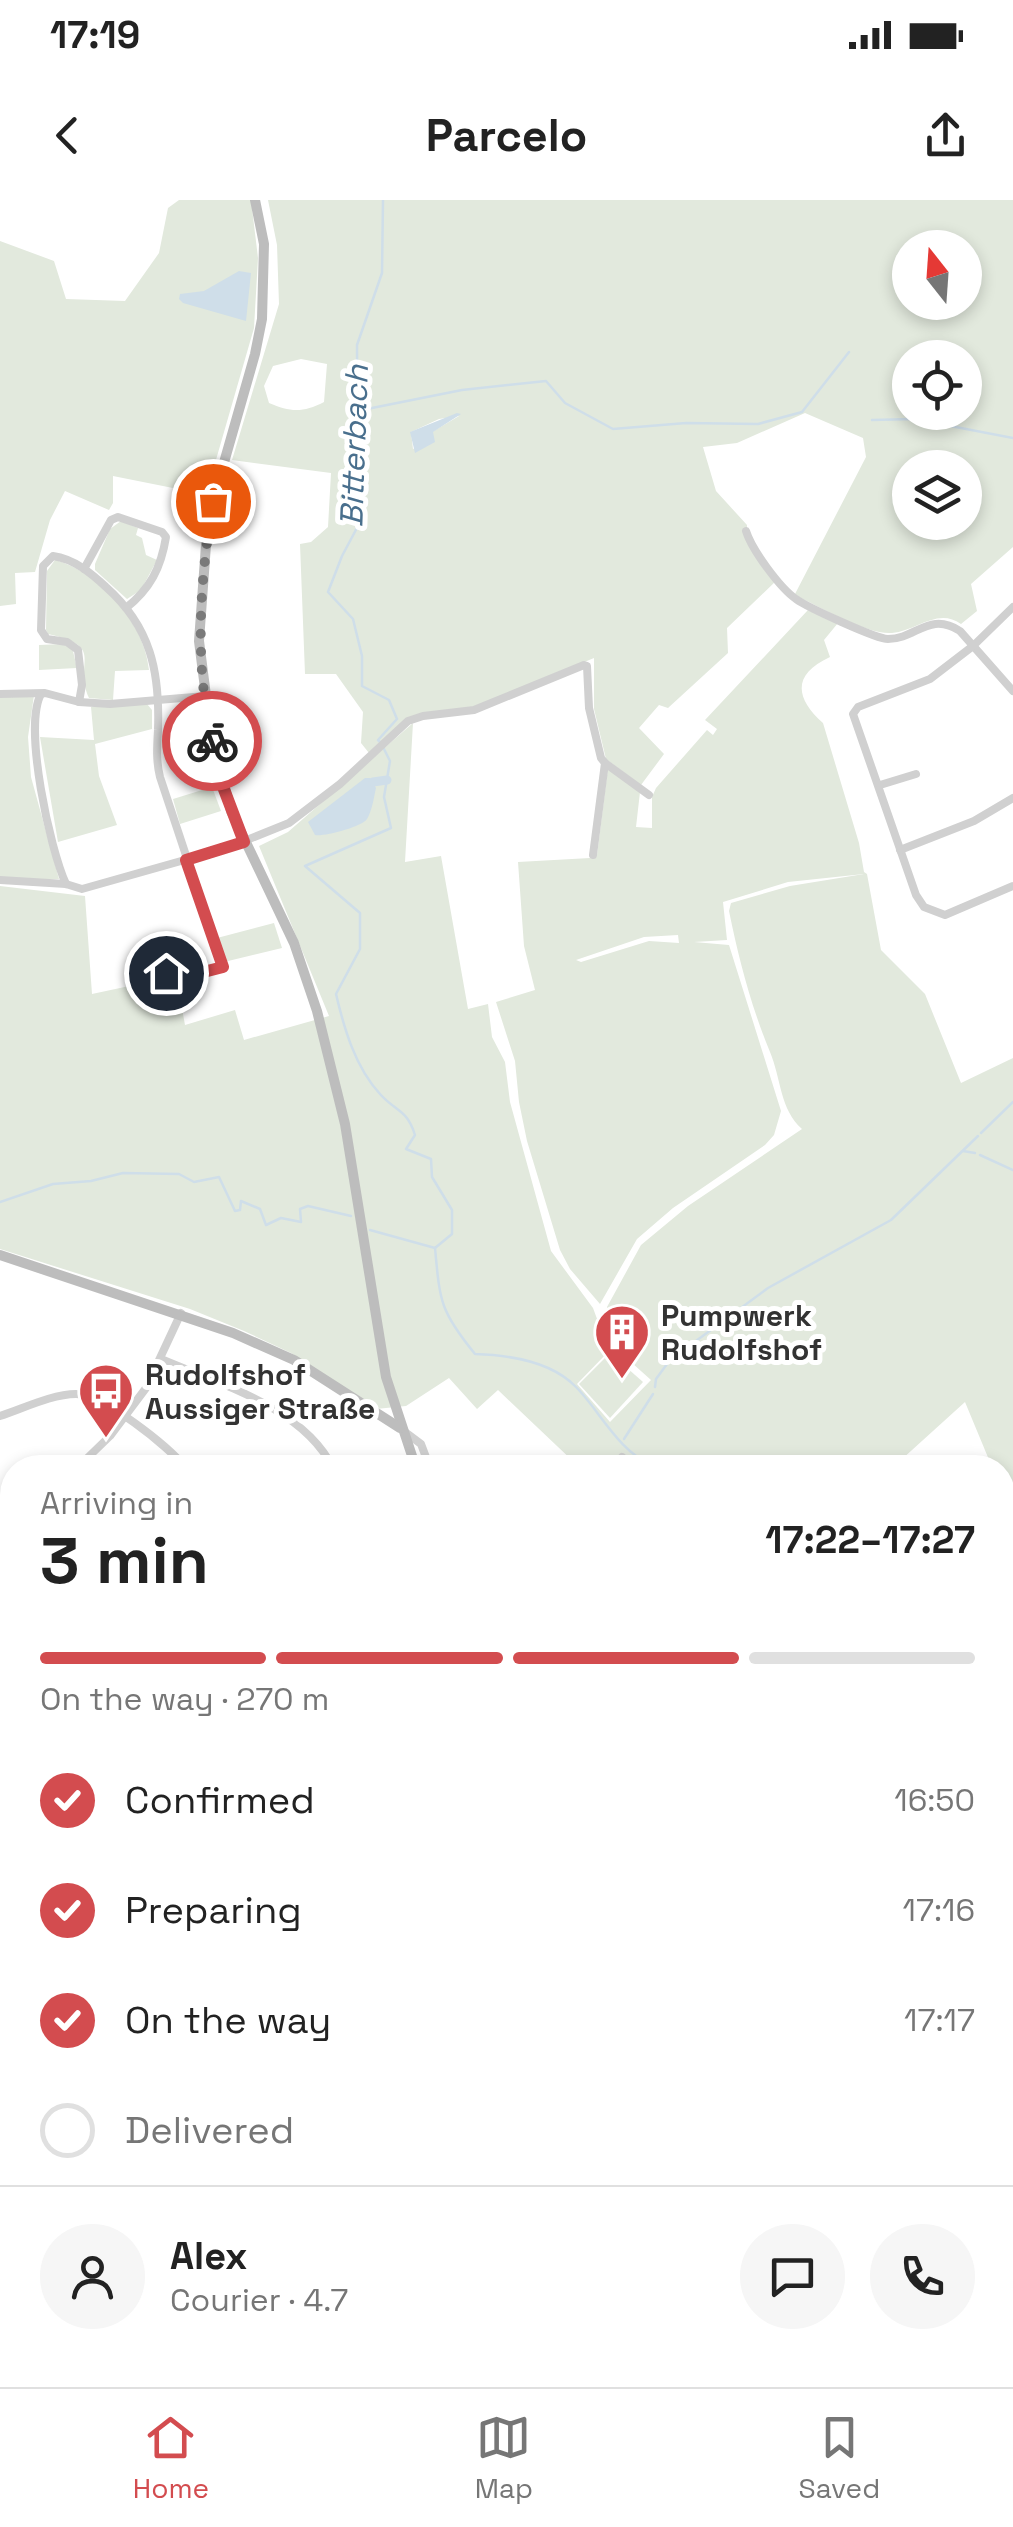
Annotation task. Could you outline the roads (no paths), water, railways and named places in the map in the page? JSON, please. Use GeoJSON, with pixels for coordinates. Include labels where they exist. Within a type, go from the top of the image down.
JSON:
{"type":"FeatureCollection","features":[{"type":"Feature","properties":{"kind":"main road"},"geometry":{"type":"LineString","coordinates":[[255,200],[264,244],[265,282],[255,354],[213,501],[200,588],[199,641],[210,732],[230,812],[294,944],[317,1011],[346,1124],[386,1377],[411,1455]]}},
{"type":"Feature","properties":{"kind":"main road"},"geometry":{"type":"LineString","coordinates":[[0,1255],[181,1313],[294,1360],[400,1428]]}},
{"type":"Feature","properties":{"kind":"street"},"geometry":{"type":"LineString","coordinates":[[84,569],[111,520],[118,517],[162,532],[166,538],[158,570],[146,591],[126,608]]}},
{"type":"Feature","properties":{"kind":"street"},"geometry":{"type":"LineString","coordinates":[[746,532],[756,552],[794,598],[872,636],[890,640],[936,623],[949,624],[1013,690]]}},
{"type":"Feature","properties":{"kind":"street"},"geometry":{"type":"LineString","coordinates":[[79,702],[78,650],[66,642],[47,639],[41,630],[43,566],[50,556],[84,569],[126,608],[148,642],[156,700],[156,759],[223,967],[188,976],[166,973]]}},
{"type":"Feature","properties":{"kind":"street"},"geometry":{"type":"LineString","coordinates":[[1013,607],[973,646],[930,679],[854,710],[916,896],[924,907],[945,915],[1013,886]]}},
{"type":"Feature","properties":{"kind":"street"},"geometry":{"type":"LineString","coordinates":[[994,625],[1013,622]]}},
{"type":"Feature","properties":{"kind":"street"},"geometry":{"type":"LineString","coordinates":[[0,880],[66,884],[82,889],[244,842],[300,817],[408,722],[490,705],[584,665],[588,670],[589,708],[601,758],[649,795]]}},
{"type":"Feature","properties":{"kind":"street"},"geometry":{"type":"LineString","coordinates":[[0,694],[40,694],[110,704],[206,696]]}},
{"type":"Feature","properties":{"kind":"street"},"geometry":{"type":"LineString","coordinates":[[40,694],[35,724],[38,772],[66,884]]}},
{"type":"Feature","properties":{"kind":"street"},"geometry":{"type":"LineString","coordinates":[[593,856],[605,763]]}},
{"type":"Feature","properties":{"kind":"street"},"geometry":{"type":"LineString","coordinates":[[880,786],[916,774]]}},
{"type":"Feature","properties":{"kind":"street"},"geometry":{"type":"LineString","coordinates":[[900,850],[974,820],[1013,798]]}},
{"type":"Feature","properties":{"kind":"street"},"geometry":{"type":"LineString","coordinates":[[89,1455],[125,1418],[161,1359],[181,1313]]}},
{"type":"Feature","properties":{"kind":"street"},"geometry":{"type":"LineString","coordinates":[[161,1359],[266,1404],[307,1434],[323,1455]]}},
{"type":"Feature","properties":{"kind":"street"},"geometry":{"type":"LineString","coordinates":[[0,1416],[73,1394],[86,1396],[125,1418],[174,1455]]}},
{"type":"Feature","properties":{"kind":"street"},"geometry":{"type":"LineString","coordinates":[[400,1428],[421,1444],[425,1455]]}},
{"type":"Feature","properties":{"kind":"waterway","name":"Bitterbach"},"geometry":{"type":"LineString","coordinates":[[380,742],[397,719],[389,700],[362,686],[362,656],[353,619],[328,592],[358,526],[357,345],[382,273],[383,200]]}},
{"type":"Feature","properties":{"kind":"waterway"},"geometry":{"type":"LineString","coordinates":[[362,410],[462,390],[546,381],[565,403],[613,429],[686,423],[758,424],[802,412],[849,352]]}},
{"type":"Feature","properties":{"kind":"waterway"},"geometry":{"type":"LineString","coordinates":[[872,420],[914,419],[1013,438]]}},
{"type":"Feature","properties":{"kind":"waterway","name":"Bitterbach"},"geometry":{"type":"LineString","coordinates":[[384,749],[390,761],[384,797],[391,828],[305,866],[360,913],[360,949],[336,994],[357,1059],[380,1094],[408,1120],[415,1135],[406,1149],[431,1159],[432,1177],[452,1210],[452,1234],[435,1248]]}},
{"type":"Feature","properties":{"kind":"waterway"},"geometry":{"type":"LineString","coordinates":[[373,782],[387,780]]}},
{"type":"Feature","properties":{"kind":"waterway"},"geometry":{"type":"LineString","coordinates":[[981,1133],[1013,1102]]}},
{"type":"Feature","properties":{"kind":"waterway"},"geometry":{"type":"LineString","coordinates":[[655,1387],[656,1379],[670,1360],[768,1288],[891,1220],[978,1136]]}},
{"type":"Feature","properties":{"kind":"waterway"},"geometry":{"type":"LineString","coordinates":[[963,1151],[975,1153]]}},
{"type":"Feature","properties":{"kind":"waterway"},"geometry":{"type":"LineString","coordinates":[[980,1155],[1013,1170]]}},
{"type":"Feature","properties":{"kind":"waterway"},"geometry":{"type":"LineString","coordinates":[[0,1202],[53,1184],[123,1173],[179,1174],[194,1182],[219,1177],[235,1211],[240,1210],[241,1201],[260,1209],[266,1225],[281,1218],[301,1222],[300,1209],[308,1206],[351,1216]]}},
{"type":"Feature","properties":{"kind":"waterway"},"geometry":{"type":"LineString","coordinates":[[370,1230],[435,1248]]}},
{"type":"Feature","properties":{"kind":"waterway","name":"Bitterbach"},"geometry":{"type":"LineString","coordinates":[[435,1248],[444,1305],[475,1354],[528,1361],[566,1378],[634,1455]]}},
{"type":"Feature","properties":{"kind":"waterway"},"geometry":{"type":"LineString","coordinates":[[624,1439],[653,1394]]}},
{"type":"Feature","properties":{"kind":"place","name":"Pumpwerk Rudolfshof"},"geometry":{"type":"Point","coordinates":[622,1381]}},
{"type":"Feature","properties":{"kind":"place","name":"Rudolfshof Aussiger Straße"},"geometry":{"type":"Point","coordinates":[106,1440]}}]}
